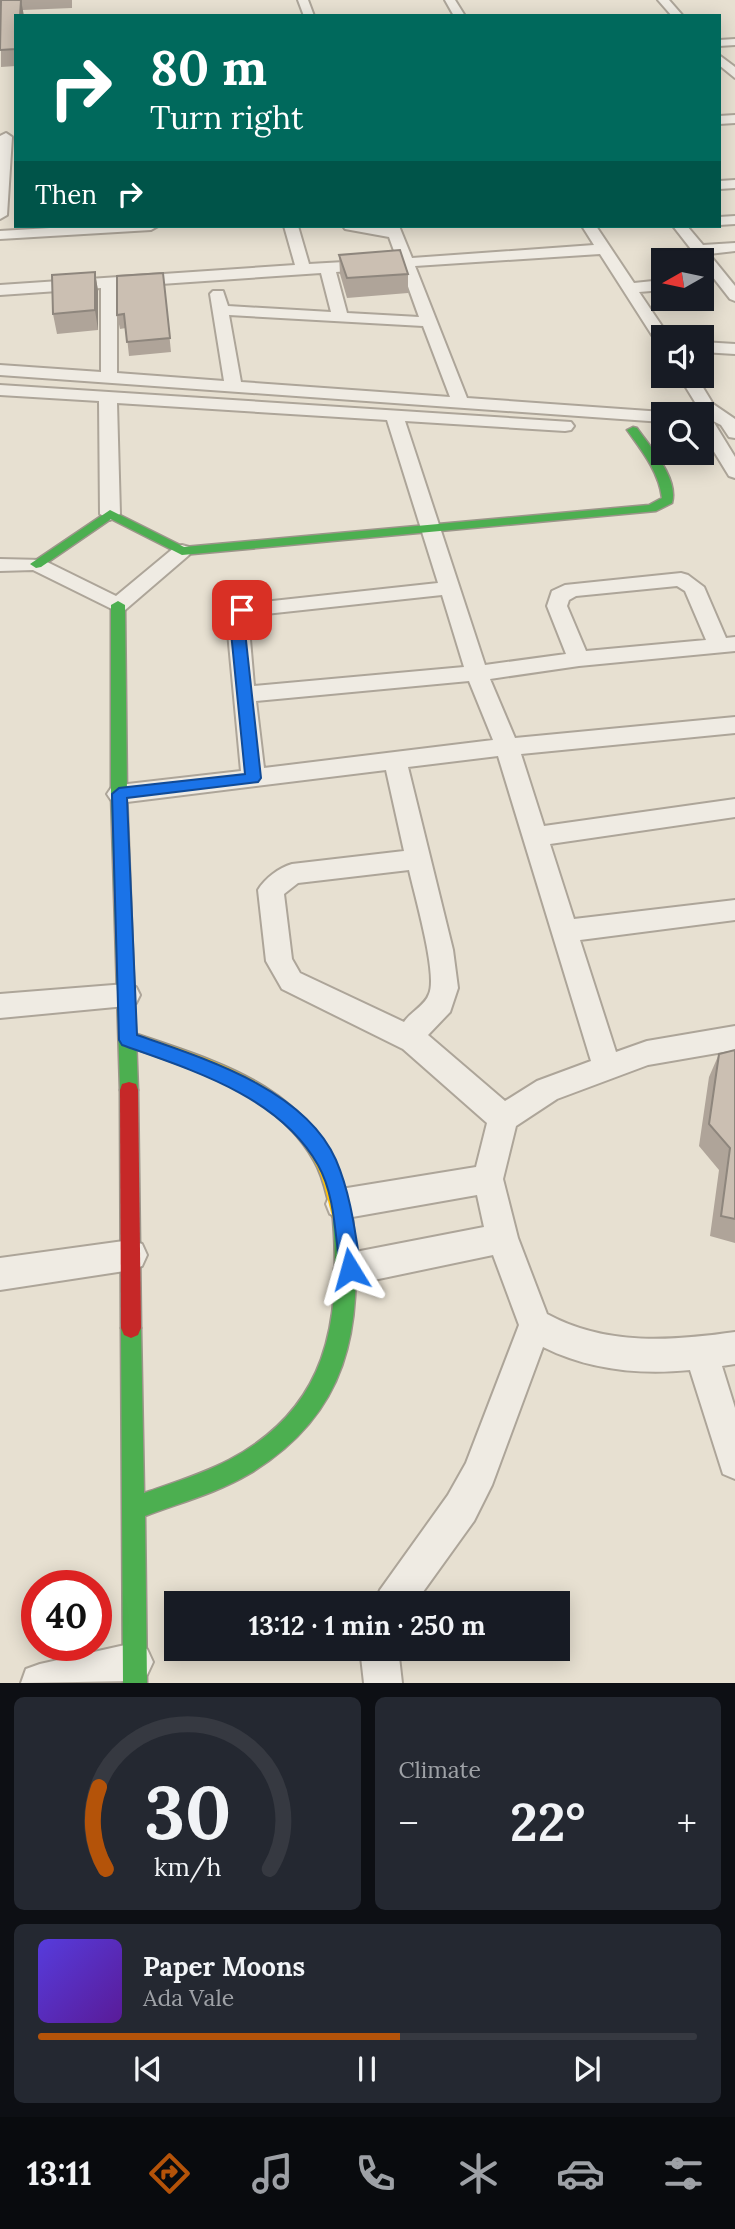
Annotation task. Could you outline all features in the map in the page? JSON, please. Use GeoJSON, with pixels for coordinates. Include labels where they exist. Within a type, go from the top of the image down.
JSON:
{"type":"FeatureCollection","features":[{"type":"Feature","properties":{"kind":"street"},"geometry":{"type":"LineString","coordinates":[[663,0],[676,14]]}},
{"type":"Feature","properties":{"kind":"street"},"geometry":{"type":"LineString","coordinates":[[721,60],[735,74]]}},
{"type":"Feature","properties":{"kind":"street"},"geometry":{"type":"LineString","coordinates":[[0,215],[9,186],[7,137]]}},
{"type":"Feature","properties":{"kind":"street"},"geometry":{"type":"LineString","coordinates":[[0,235],[117,228]]}},
{"type":"Feature","properties":{"kind":"street"},"geometry":{"type":"LineString","coordinates":[[292,228],[303,268]]}},
{"type":"Feature","properties":{"kind":"street"},"geometry":{"type":"LineString","coordinates":[[372,228],[393,230],[460,401]]}},
{"type":"Feature","properties":{"kind":"street"},"geometry":{"type":"LineString","coordinates":[[590,228],[653,325]]}},
{"type":"Feature","properties":{"kind":"street"},"geometry":{"type":"LineString","coordinates":[[682,228],[697,248]]}},
{"type":"Feature","properties":{"kind":"street"},"geometry":{"type":"LineString","coordinates":[[714,249],[735,247]]}},
{"type":"Feature","properties":{"kind":"street"},"geometry":{"type":"LineString","coordinates":[[0,290],[603,249]]}},
{"type":"Feature","properties":{"kind":"street"},"geometry":{"type":"LineString","coordinates":[[714,265],[730,280],[735,296]]}},
{"type":"Feature","properties":{"kind":"street"},"geometry":{"type":"LineString","coordinates":[[327,266],[340,316]]}},
{"type":"Feature","properties":{"kind":"street"},"geometry":{"type":"LineString","coordinates":[[216,275],[233,387]]}},
{"type":"Feature","properties":{"kind":"street"},"geometry":{"type":"LineString","coordinates":[[109,284],[110,514]]}},
{"type":"Feature","properties":{"kind":"street"},"geometry":{"type":"LineString","coordinates":[[629,288],[651,286]]}},
{"type":"Feature","properties":{"kind":"street"},"geometry":{"type":"LineString","coordinates":[[220,310],[430,321]]}},
{"type":"Feature","properties":{"kind":"street"},"geometry":{"type":"LineString","coordinates":[[714,348],[735,349]]}},
{"type":"Feature","properties":{"kind":"street"},"geometry":{"type":"LineString","coordinates":[[0,370],[108,387],[395,417],[651,431]]}},
{"type":"Feature","properties":{"kind":"street"},"geometry":{"type":"LineString","coordinates":[[0,390],[233,387],[651,416]]}},
{"type":"Feature","properties":{"kind":"street"},"geometry":{"type":"LineString","coordinates":[[395,417],[477,673],[507,747],[607,1068]]}},
{"type":"Feature","properties":{"kind":"street"},"geometry":{"type":"LineString","coordinates":[[714,425],[733,428]]}},
{"type":"Feature","properties":{"kind":"street"},"geometry":{"type":"LineString","coordinates":[[714,425],[733,428]]}},
{"type":"Feature","properties":{"kind":"street"},"geometry":{"type":"LineString","coordinates":[[110,514],[182,551],[652,508],[668,500],[669,494],[662,476],[633,430]]}},
{"type":"Feature","properties":{"kind":"street"},"geometry":{"type":"LineString","coordinates":[[714,438],[735,472]]}},
{"type":"Feature","properties":{"kind":"street"},"geometry":{"type":"LineString","coordinates":[[36,564],[110,514]]}},
{"type":"Feature","properties":{"kind":"street"},"geometry":{"type":"LineString","coordinates":[[118,605],[182,551]]}},
{"type":"Feature","properties":{"kind":"street"},"geometry":{"type":"LineString","coordinates":[[0,565],[36,564],[118,605]]}},
{"type":"Feature","properties":{"kind":"street"},"geometry":{"type":"LineString","coordinates":[[245,694],[477,673],[579,659],[727,645],[694,587],[681,579],[572,590],[559,596],[557,606],[579,659]]}},
{"type":"Feature","properties":{"kind":"street"},"geometry":{"type":"LineString","coordinates":[[253,778],[237,622],[237,615],[242,610],[449,588]]}},
{"type":"Feature","properties":{"kind":"street"},"geometry":{"type":"LineString","coordinates":[[40,1683],[135,1672],[128,1040],[119,794],[118,605]]}},
{"type":"Feature","properties":{"kind":"street"},"geometry":{"type":"LineString","coordinates":[[119,794],[507,747],[735,725]]}},
{"type":"Feature","properties":{"kind":"street"},"geometry":{"type":"LineString","coordinates":[[395,760],[440,950],[445,988],[440,1004],[415,1027],[413,1040]]}},
{"type":"Feature","properties":{"kind":"street"},"geometry":{"type":"LineString","coordinates":[[535,837],[735,808]]}},
{"type":"Feature","properties":{"kind":"street"},"geometry":{"type":"LineString","coordinates":[[418,859],[292,874],[271,890],[279,961],[290,981],[413,1040],[503,1118]]}},
{"type":"Feature","properties":{"kind":"street"},"geometry":{"type":"LineString","coordinates":[[564,931],[735,910]]}},
{"type":"Feature","properties":{"kind":"street"},"geometry":{"type":"LineString","coordinates":[[0,1006],[126,995]]}},
{"type":"Feature","properties":{"kind":"street"},"geometry":{"type":"LineString","coordinates":[[735,1038],[647,1053],[547,1090],[503,1118],[488,1179],[502,1238],[535,1325],[574,1346],[628,1354],[701,1354],[735,1348]]}},
{"type":"Feature","properties":{"kind":"street"},"geometry":{"type":"LineString","coordinates":[[128,1040],[205,1067],[262,1097],[302,1126],[327,1162],[341,1204],[350,1269],[347,1304],[334,1362],[321,1392],[302,1418],[272,1447],[254,1459],[217,1478],[135,1508]]}},
{"type":"Feature","properties":{"kind":"street"},"geometry":{"type":"LineString","coordinates":[[341,1204],[488,1179]]}},
{"type":"Feature","properties":{"kind":"street"},"geometry":{"type":"LineString","coordinates":[[350,1269],[502,1238]]}},
{"type":"Feature","properties":{"kind":"street"},"geometry":{"type":"LineString","coordinates":[[0,1275],[131,1255]]}},
{"type":"Feature","properties":{"kind":"street"},"geometry":{"type":"LineString","coordinates":[[402,1591],[461,1508],[474,1485],[535,1325]]}},
{"type":"Feature","properties":{"kind":"street"},"geometry":{"type":"LineString","coordinates":[[701,1354],[735,1462]]}},
{"type":"Feature","properties":{"kind":"street"},"geometry":{"type":"LineString","coordinates":[[380,1661],[383,1683]]}},
{"type":"Feature","properties":{"kind":"building"},"geometry":{"type":"Polygon","coordinates":[[[1,0],[21,0],[20,14],[14,14],[14,49],[0,50],[1,0]]]}},
{"type":"Feature","properties":{"kind":"building"},"geometry":{"type":"Polygon","coordinates":[[[400,250],[408,274],[347,278],[339,255],[400,250]]]}},
{"type":"Feature","properties":{"kind":"building"},"geometry":{"type":"Polygon","coordinates":[[[95,272],[95,310],[53,314],[52,275],[95,272]]]}},
{"type":"Feature","properties":{"kind":"building"},"geometry":{"type":"Polygon","coordinates":[[[163,273],[170,338],[127,342],[124,314],[117,315],[117,276],[163,273]]]}},
{"type":"Feature","properties":{"kind":"building"},"geometry":{"type":"Polygon","coordinates":[[[735,1050],[735,1219],[721,1216],[730,1148],[709,1124],[719,1054],[735,1050]]]}},
{"type":"Feature","properties":{"kind":"traffic: fast"},"geometry":{"type":"LineString","coordinates":[[36,564],[110,514],[182,551],[652,508],[668,500],[667,490],[655,463],[633,430]]}},
{"type":"Feature","properties":{"kind":"traffic: fast"},"geometry":{"type":"LineString","coordinates":[[118,605],[119,794],[129,1090]]}},
{"type":"Feature","properties":{"kind":"traffic: fast"},"geometry":{"type":"LineString","coordinates":[[135,1508],[239,1467],[272,1445],[299,1421],[319,1393],[333,1363],[342,1330],[346,1295],[343,1220]]}},
{"type":"Feature","properties":{"kind":"traffic: fast"},"geometry":{"type":"LineString","coordinates":[[131,1328],[135,1683]]}},
{"type":"Feature","properties":{"kind":"traffic: slow"},"geometry":{"type":"LineString","coordinates":[[128,1039],[236,1080],[286,1111],[305,1131],[321,1154],[343,1220]]}},
{"type":"Feature","properties":{"kind":"traffic: jam"},"geometry":{"type":"LineString","coordinates":[[129,1090],[131,1328]]}},
{"type":"Feature","properties":{"kind":"route"},"geometry":{"type":"LineString","coordinates":[[242,610],[237,615],[237,622],[253,778],[119,794],[128,1040],[205,1067],[262,1097],[302,1126],[327,1162],[341,1204],[350,1269]]}}]}
